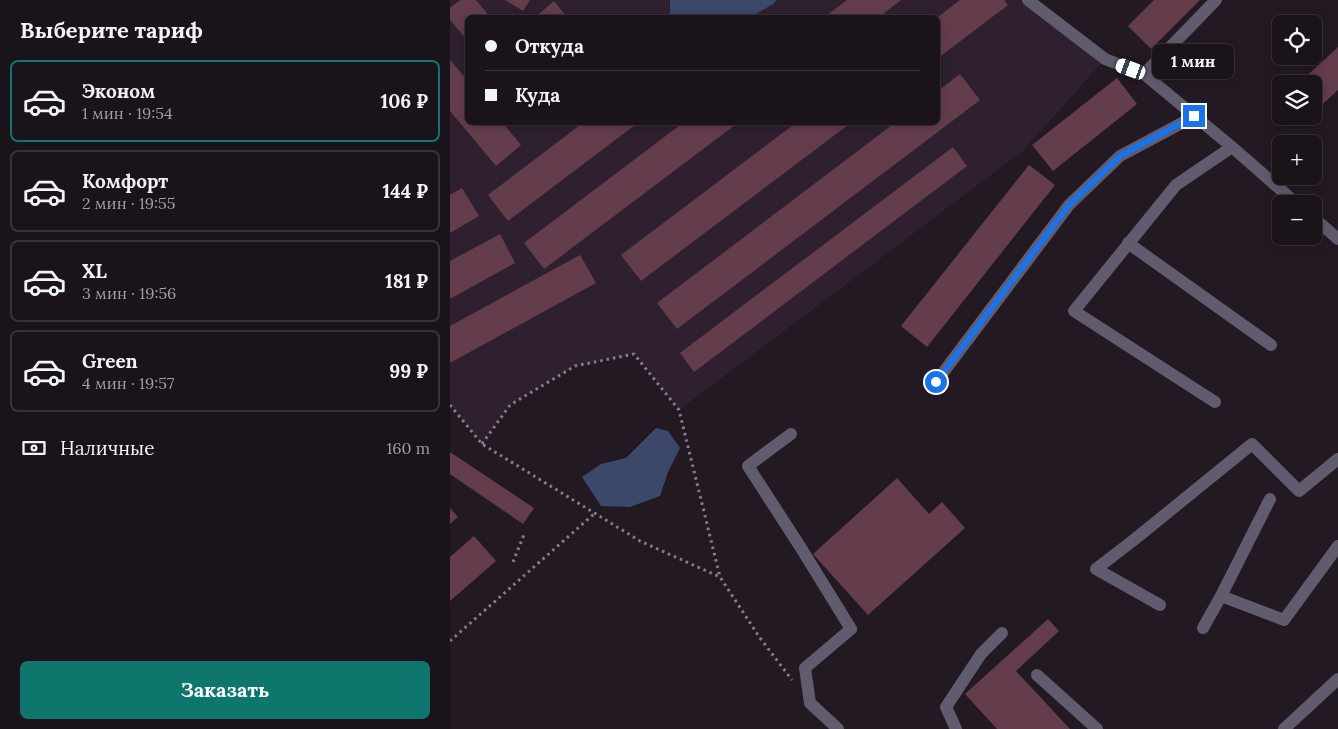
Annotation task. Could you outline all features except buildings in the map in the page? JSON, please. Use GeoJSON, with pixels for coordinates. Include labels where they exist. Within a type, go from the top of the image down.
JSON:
{"type":"FeatureCollection","features":[{"type":"Feature","properties":{"kind":"street"},"geometry":{"type":"LineString","coordinates":[[1028,0],[1106,59],[1144,74],[1287,195]]}},
{"type":"Feature","properties":{"kind":"street"},"geometry":{"type":"LineString","coordinates":[[1144,74],[1216,0]]}},
{"type":"Feature","properties":{"kind":"street"},"geometry":{"type":"LineString","coordinates":[[936,382],[1069,205],[1120,156],[1194,116]]}},
{"type":"Feature","properties":{"kind":"street"},"geometry":{"type":"LineString","coordinates":[[1215,402],[1074,311],[1176,185],[1232,147]]}},
{"type":"Feature","properties":{"kind":"street"},"geometry":{"type":"LineString","coordinates":[[1322,225],[1338,239]]}},
{"type":"Feature","properties":{"kind":"street"},"geometry":{"type":"LineString","coordinates":[[1128,243],[1271,345]]}},
{"type":"Feature","properties":{"kind":"street"},"geometry":{"type":"LineString","coordinates":[[791,434],[748,466],[802,548],[851,629],[805,668],[810,703],[838,729]]}},
{"type":"Feature","properties":{"kind":"street"},"geometry":{"type":"LineString","coordinates":[[1160,605],[1096,569],[1252,444],[1299,491],[1338,458]]}},
{"type":"Feature","properties":{"kind":"street"},"geometry":{"type":"LineString","coordinates":[[1203,628],[1270,499]]}},
{"type":"Feature","properties":{"kind":"street"},"geometry":{"type":"LineString","coordinates":[[1221,596],[1284,620],[1338,546]]}},
{"type":"Feature","properties":{"kind":"street"},"geometry":{"type":"LineString","coordinates":[[956,729],[946,707],[981,654],[1002,633]]}},
{"type":"Feature","properties":{"kind":"street"},"geometry":{"type":"LineString","coordinates":[[1037,675],[1097,729]]}},
{"type":"Feature","properties":{"kind":"street"},"geometry":{"type":"LineString","coordinates":[[1291,727],[1338,679]]}},
{"type":"Feature","properties":{"kind":"path"},"geometry":{"type":"LineString","coordinates":[[482,444],[510,405],[574,366],[634,354],[679,410],[720,577],[760,638],[794,682]]}},
{"type":"Feature","properties":{"kind":"path"},"geometry":{"type":"LineString","coordinates":[[450,405],[482,444],[640,541],[720,577]]}},
{"type":"Feature","properties":{"kind":"path"},"geometry":{"type":"LineString","coordinates":[[450,641],[595,513]]}},
{"type":"Feature","properties":{"kind":"path"},"geometry":{"type":"LineString","coordinates":[[513,562],[525,532]]}},
{"type":"Feature","properties":{"kind":"shaded area"},"geometry":{"type":"Polygon","coordinates":[[[450,0],[1028,0],[1105,59],[1024,150],[679,410],[634,354],[575,366],[510,405],[482,444],[450,405],[450,0]]]}},
{"type":"Feature","properties":{"kind":"water"},"geometry":{"type":"Polygon","coordinates":[[[670,0],[777,0],[754,15],[670,15],[670,0]]]}},
{"type":"Feature","properties":{"kind":"water"},"geometry":{"type":"Polygon","coordinates":[[[656,428],[668,431],[680,448],[668,472],[660,496],[630,507],[601,506],[582,477],[601,464],[626,458],[656,428]]]}},
{"type":"Feature","properties":{"kind":"route"},"geometry":{"type":"LineString","coordinates":[[936,382],[1069,205],[1120,156],[1194,116]]}}]}
